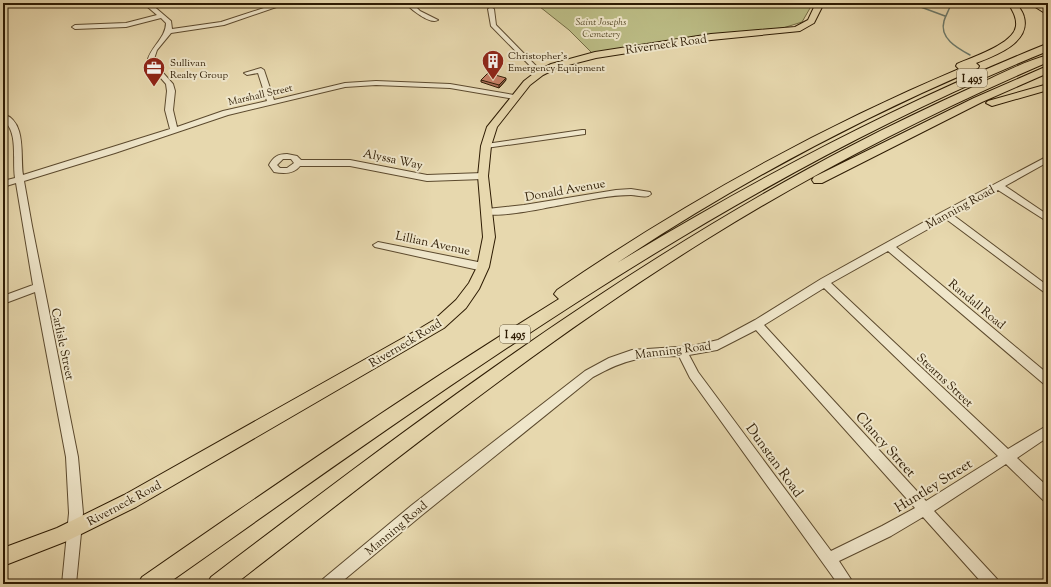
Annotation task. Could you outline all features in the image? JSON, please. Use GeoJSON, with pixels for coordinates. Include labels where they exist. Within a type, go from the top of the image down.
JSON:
{"type":"FeatureCollection","features":[{"type":"Feature","properties":{"kind":"highway"},"geometry":{"type":"LineString","coordinates":[[411,402],[632,245],[734,183],[889,104],[946,73],[1012,41],[1018,34],[1022,23],[1019,13],[1012,3]]}},
{"type":"Feature","properties":{"kind":"highway"},"geometry":{"type":"LineString","coordinates":[[1033,3],[1048,12]]}},
{"type":"Feature","properties":{"kind":"highway"},"geometry":{"type":"LineString","coordinates":[[889,104],[967,69],[1048,37]]}},
{"type":"Feature","properties":{"kind":"highway","name":"I 495"},"geometry":{"type":"LineString","coordinates":[[149,584],[411,402],[531,324],[676,234],[754,188],[886,118],[963,82],[1048,47]]}},
{"type":"Feature","properties":{"kind":"highway","name":"I 495"},"geometry":{"type":"LineString","coordinates":[[218,584],[379,461],[545,339],[669,257],[774,193],[866,142],[943,104],[1048,58]]}},
{"type":"Feature","properties":{"kind":"highway"},"geometry":{"type":"LineString","coordinates":[[669,257],[923,127],[1006,87],[1048,69]]}},
{"type":"Feature","properties":{"kind":"highway"},"geometry":{"type":"LineString","coordinates":[[923,127],[943,123],[1006,98],[1048,87]]}},
{"type":"Feature","properties":{"kind":"main road","name":"Riverneck Road"},"geometry":{"type":"LineString","coordinates":[[3,557],[43,543],[148,491],[439,324],[451,314],[469,294],[483,267],[489,237],[484,176],[486,146],[492,127],[514,97],[527,83],[540,73],[563,63],[606,53],[722,36],[797,29],[811,21],[820,3]]}},
{"type":"Feature","properties":{"kind":"street"},"geometry":{"type":"LineString","coordinates":[[146,3],[169,22],[170,31]]}},
{"type":"Feature","properties":{"kind":"street"},"geometry":{"type":"LineString","coordinates":[[174,130],[169,110],[171,91],[169,84],[165,76],[154,67],[150,58],[154,50],[170,31],[222,24],[285,3]]}},
{"type":"Feature","properties":{"kind":"street"},"geometry":{"type":"LineString","coordinates":[[408,3],[418,12],[436,20]]}},
{"type":"Feature","properties":{"kind":"street"},"geometry":{"type":"LineString","coordinates":[[491,10],[493,25],[540,73]]}},
{"type":"Feature","properties":{"kind":"street"},"geometry":{"type":"LineString","coordinates":[[75,27],[126,26],[162,16]]}},
{"type":"Feature","properties":{"kind":"street"},"geometry":{"type":"LineString","coordinates":[[247,73],[261,70],[271,102]]}},
{"type":"Feature","properties":{"kind":"street","name":"Marshall Street"},"geometry":{"type":"LineString","coordinates":[[3,184],[105,153],[226,113],[337,87],[368,83],[450,86],[514,97]]}},
{"type":"Feature","properties":{"kind":"street","name":"Carlisle Street"},"geometry":{"type":"LineString","coordinates":[[3,116],[12,123],[16,132],[19,179],[38,287],[70,441],[77,498],[69,584]]}},
{"type":"Feature","properties":{"kind":"street"},"geometry":{"type":"LineString","coordinates":[[486,146],[582,132]]}},
{"type":"Feature","properties":{"kind":"street","name":"Manning Road"},"geometry":{"type":"LineString","coordinates":[[328,584],[417,510],[589,374],[617,358],[639,353],[682,351],[719,344],[738,336],[824,282],[945,214],[1047,161]]}},
{"type":"Feature","properties":{"kind":"street","name":"Alyssa Way"},"geometry":{"type":"LineString","coordinates":[[298,164],[350,163],[427,178],[484,176]]}},
{"type":"Feature","properties":{"kind":"street"},"geometry":{"type":"LineString","coordinates":[[998,186],[1048,219]]}},
{"type":"Feature","properties":{"kind":"street","name":"Donald Avenue"},"geometry":{"type":"LineString","coordinates":[[487,212],[518,210],[618,193],[637,192],[647,194]]}},
{"type":"Feature","properties":{"kind":"street"},"geometry":{"type":"LineString","coordinates":[[945,214],[1048,291]]}},
{"type":"Feature","properties":{"kind":"street","name":"Lillian Avenue"},"geometry":{"type":"LineString","coordinates":[[378,245],[483,267]]}},
{"type":"Feature","properties":{"kind":"street","name":"Randall Road"},"geometry":{"type":"LineString","coordinates":[[890,246],[1048,380]]}},
{"type":"Feature","properties":{"kind":"street","name":"Stearns Street"},"geometry":{"type":"LineString","coordinates":[[824,282],[1048,496]]}},
{"type":"Feature","properties":{"kind":"street"},"geometry":{"type":"LineString","coordinates":[[3,300],[38,287]]}},
{"type":"Feature","properties":{"kind":"street","name":"Clancy Street"},"geometry":{"type":"LineString","coordinates":[[757,324],[992,584]]}},
{"type":"Feature","properties":{"kind":"street","name":"Dunstan Road"},"geometry":{"type":"LineString","coordinates":[[682,351],[694,375],[847,584]]}},
{"type":"Feature","properties":{"kind":"street","name":"Huntley Street"},"geometry":{"type":"LineString","coordinates":[[829,559],[880,536],[924,510],[1048,430]]}},
{"type":"Feature","properties":{"kind":"green space","name":"Saint Josephs Cemetery"},"geometry":{"type":"Polygon","coordinates":[[[535,3],[813,3],[802,22],[783,28],[714,34],[592,53],[569,30],[535,3]]]}},
{"type":"Feature","properties":{"kind":"building","name":"Christopher's Emergency Equipment"},"geometry":{"type":"Polygon","coordinates":[[[488,73],[506,78],[499,85],[481,80],[488,73]]]}},
{"type":"Feature","properties":{"kind":"waterway"},"geometry":{"type":"LineString","coordinates":[[910,3],[945,16]]}},
{"type":"Feature","properties":{"kind":"waterway"},"geometry":{"type":"LineString","coordinates":[[951,3],[944,21],[944,32],[950,42],[970,55]]}},
{"type":"Feature","properties":{"kind":"place","name":"Christopher's Emergency Equipment"},"geometry":{"type":"Point","coordinates":[493,80]}},
{"type":"Feature","properties":{"kind":"place","name":"Sullivan Realty Group"},"geometry":{"type":"Point","coordinates":[154,88]}}]}
